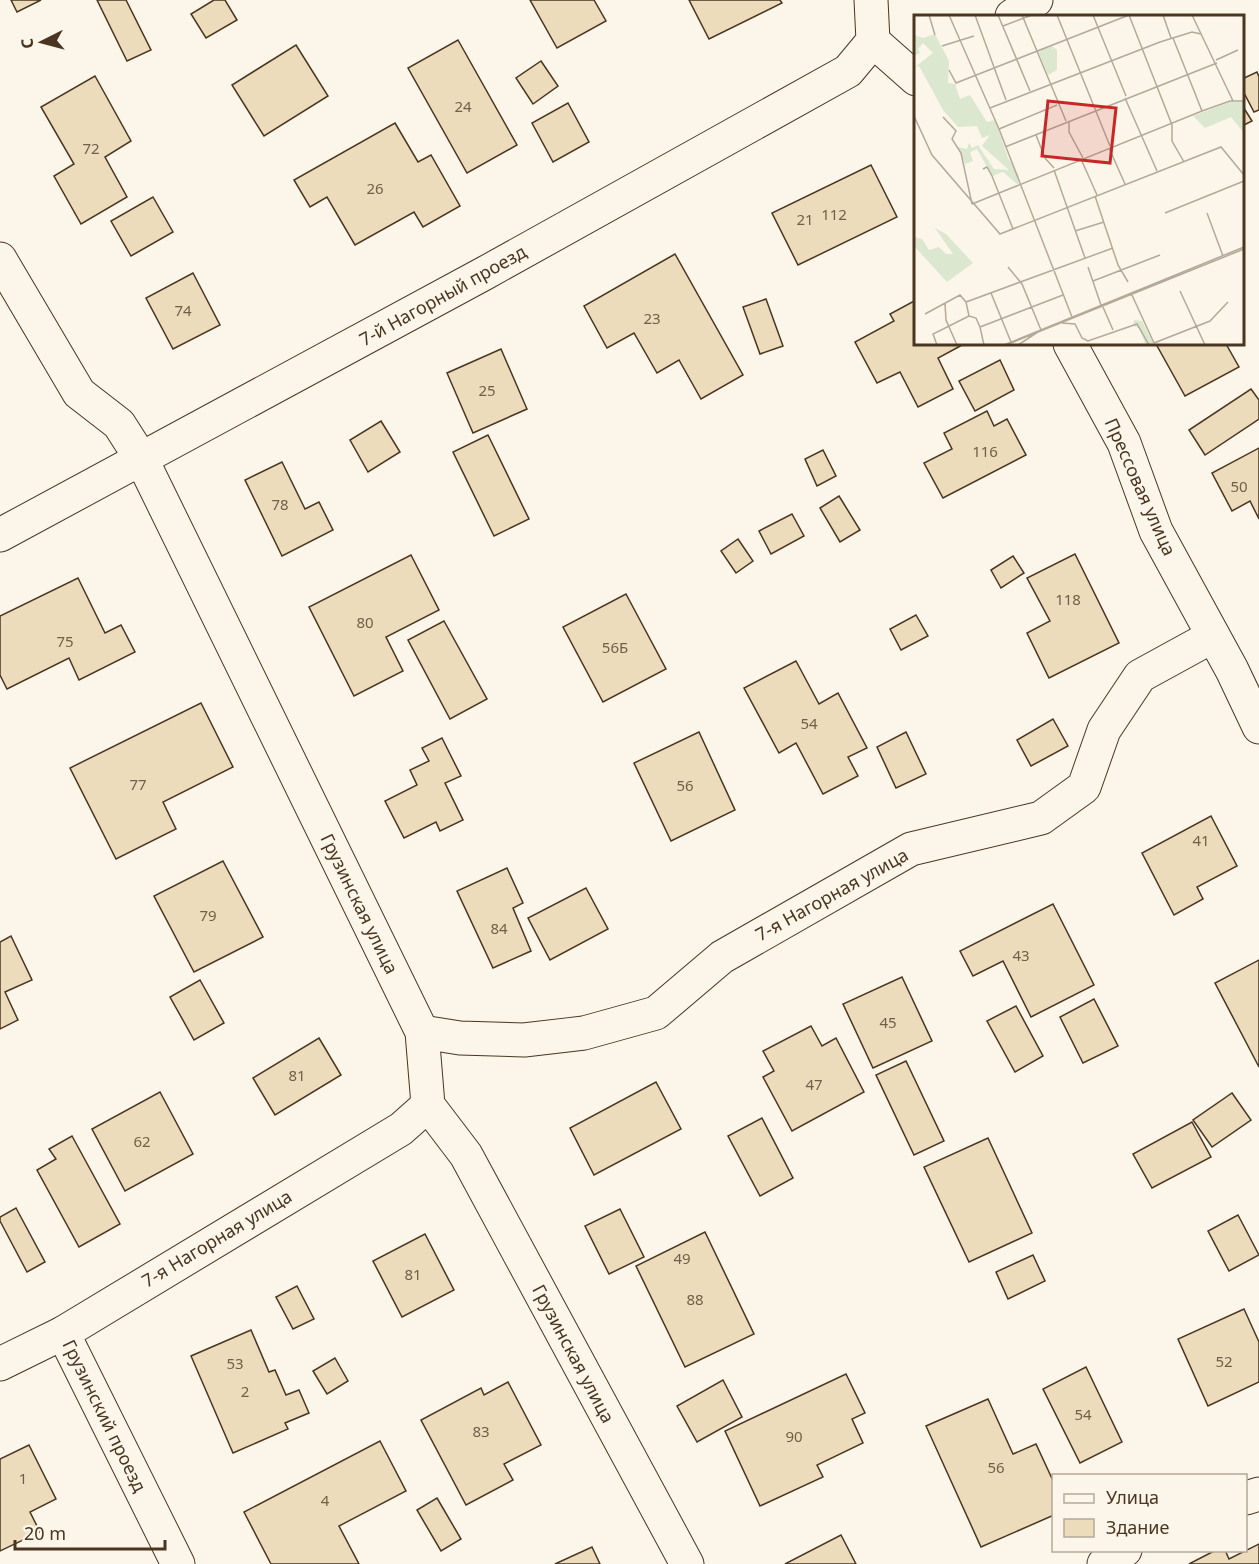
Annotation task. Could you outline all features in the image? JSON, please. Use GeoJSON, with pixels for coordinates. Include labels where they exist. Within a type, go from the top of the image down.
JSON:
{"type":"FeatureCollection","features":[{"type":"Feature","properties":{"kind":"street"},"geometry":{"type":"LineString","coordinates":[[870,0],[873,41],[914,76]]}},
{"type":"Feature","properties":{"kind":"street"},"geometry":{"type":"LineString","coordinates":[[1014,15],[1036,0]]}},
{"type":"Feature","properties":{"kind":"street","name":"7-й Нагорный проезд"},"geometry":{"type":"LineString","coordinates":[[0,535],[142,460],[848,71],[873,41]]}},
{"type":"Feature","properties":{"kind":"street","name":"Грузинская улица"},"geometry":{"type":"LineString","coordinates":[[0,260],[79,393],[118,424],[142,460],[422,1032],[428,1105],[466,1155],[687,1564]]}},
{"type":"Feature","properties":{"kind":"street","name":"Прессовая улица"},"geometry":{"type":"LineString","coordinates":[[1071,345],[1124,443],[1156,531],[1213,636],[1245,670],[1259,727]]}},
{"type":"Feature","properties":{"kind":"street","name":"7-я Нагорная улица"},"geometry":{"type":"LineString","coordinates":[[422,1032],[460,1038],[524,1040],[584,1033],[656,1012],[722,957],[911,849],[1041,818],[1084,787],[1104,730],[1140,676],[1213,636]]}},
{"type":"Feature","properties":{"kind":"street","name":"7-я Нагорная улица"},"geometry":{"type":"LineString","coordinates":[[0,1364],[63,1333],[401,1129],[428,1105]]}},
{"type":"Feature","properties":{"kind":"street","name":"Грузинский проезд"},"geometry":{"type":"LineString","coordinates":[[63,1333],[178,1564]]}},
{"type":"Feature","properties":{"kind":"street"},"geometry":{"type":"LineString","coordinates":[[1104,1564],[1123,1552]]}},
{"type":"Feature","properties":{"kind":"building"},"geometry":{"type":"Polygon","coordinates":[[[11,0],[41,0],[17,12],[11,0]]]}},
{"type":"Feature","properties":{"kind":"building"},"geometry":{"type":"Polygon","coordinates":[[[97,0],[126,0],[151,50],[127,61],[97,0]]]}},
{"type":"Feature","properties":{"kind":"building"},"geometry":{"type":"Polygon","coordinates":[[[214,0],[225,0],[237,20],[206,38],[191,14],[214,0]]]}},
{"type":"Feature","properties":{"kind":"building"},"geometry":{"type":"Polygon","coordinates":[[[530,0],[594,0],[606,21],[557,48],[530,0]]]}},
{"type":"Feature","properties":{"kind":"building"},"geometry":{"type":"Polygon","coordinates":[[[689,0],[780,0],[782,3],[709,39],[689,0]]]}},
{"type":"Feature","properties":{"kind":"building"},"geometry":{"type":"Polygon","coordinates":[[[458,40],[517,145],[467,173],[408,68],[458,40]]]}},
{"type":"Feature","properties":{"kind":"building"},"geometry":{"type":"Polygon","coordinates":[[[296,45],[328,96],[264,136],[232,85],[296,45]]]}},
{"type":"Feature","properties":{"kind":"building"},"geometry":{"type":"Polygon","coordinates":[[[541,61],[558,86],[533,104],[516,78],[541,61]]]}},
{"type":"Feature","properties":{"kind":"building"},"geometry":{"type":"Polygon","coordinates":[[[1257,72],[1259,77],[1259,110],[1254,112],[1244,93],[1244,78],[1257,72]]]}},
{"type":"Feature","properties":{"kind":"building"},"geometry":{"type":"Polygon","coordinates":[[[95,76],[131,141],[105,157],[127,197],[81,224],[54,176],[74,164],[41,107],[95,76]]]}},
{"type":"Feature","properties":{"kind":"building"},"geometry":{"type":"Polygon","coordinates":[[[568,103],[589,142],[553,162],[532,123],[568,103]]]}},
{"type":"Feature","properties":{"kind":"building"},"geometry":{"type":"Polygon","coordinates":[[[1244,108],[1252,121],[1244,125],[1244,108]]]}},
{"type":"Feature","properties":{"kind":"building"},"geometry":{"type":"Polygon","coordinates":[[[395,123],[418,162],[431,155],[460,206],[423,227],[414,212],[355,245],[327,197],[310,207],[294,180],[395,123]]]}},
{"type":"Feature","properties":{"kind":"building"},"geometry":{"type":"Polygon","coordinates":[[[871,165],[897,217],[798,265],[772,213],[871,165]]]}},
{"type":"Feature","properties":{"kind":"building"},"geometry":{"type":"Polygon","coordinates":[[[153,197],[173,232],[131,256],[111,221],[153,197]]]}},
{"type":"Feature","properties":{"kind":"building"},"geometry":{"type":"Polygon","coordinates":[[[675,254],[743,375],[701,399],[679,360],[657,373],[634,333],[607,348],[584,306],[675,254]]]}},
{"type":"Feature","properties":{"kind":"building"},"geometry":{"type":"Polygon","coordinates":[[[193,273],[220,325],[173,349],[146,298],[193,273]]]}},
{"type":"Feature","properties":{"kind":"building"},"geometry":{"type":"Polygon","coordinates":[[[766,299],[783,346],[760,354],[743,307],[766,299]]]}},
{"type":"Feature","properties":{"kind":"building"},"geometry":{"type":"Polygon","coordinates":[[[914,301],[914,345],[962,345],[938,358],[953,389],[918,407],[900,372],[877,383],[855,342],[894,321],[890,314],[914,301]]]}},
{"type":"Feature","properties":{"kind":"building"},"geometry":{"type":"Polygon","coordinates":[[[1157,345],[1227,345],[1239,367],[1185,396],[1157,345]]]}},
{"type":"Feature","properties":{"kind":"building"},"geometry":{"type":"Polygon","coordinates":[[[501,349],[527,409],[473,433],[447,373],[501,349]]]}},
{"type":"Feature","properties":{"kind":"building"},"geometry":{"type":"Polygon","coordinates":[[[1000,360],[1014,390],[975,411],[959,381],[1000,360]]]}},
{"type":"Feature","properties":{"kind":"building"},"geometry":{"type":"Polygon","coordinates":[[[1251,389],[1259,400],[1259,419],[1205,455],[1189,430],[1251,389]]]}},
{"type":"Feature","properties":{"kind":"building"},"geometry":{"type":"Polygon","coordinates":[[[987,411],[994,426],[1007,419],[1026,455],[943,498],[924,463],[952,449],[944,433],[987,411]]]}},
{"type":"Feature","properties":{"kind":"building"},"geometry":{"type":"Polygon","coordinates":[[[381,421],[400,452],[368,472],[350,440],[381,421]]]}},
{"type":"Feature","properties":{"kind":"building"},"geometry":{"type":"Polygon","coordinates":[[[488,435],[529,519],[494,536],[453,452],[488,435]]]}},
{"type":"Feature","properties":{"kind":"building"},"geometry":{"type":"Polygon","coordinates":[[[1259,448],[1259,519],[1250,501],[1232,511],[1212,473],[1259,448]]]}},
{"type":"Feature","properties":{"kind":"building"},"geometry":{"type":"Polygon","coordinates":[[[823,450],[836,476],[817,486],[805,459],[823,450]]]}},
{"type":"Feature","properties":{"kind":"building"},"geometry":{"type":"Polygon","coordinates":[[[282,462],[305,509],[319,502],[333,530],[282,556],[245,480],[282,462]]]}},
{"type":"Feature","properties":{"kind":"building"},"geometry":{"type":"Polygon","coordinates":[[[839,496],[860,530],[840,542],[820,508],[839,496]]]}},
{"type":"Feature","properties":{"kind":"building"},"geometry":{"type":"Polygon","coordinates":[[[792,514],[804,536],[771,554],[759,531],[792,514]]]}},
{"type":"Feature","properties":{"kind":"building"},"geometry":{"type":"Polygon","coordinates":[[[738,539],[753,561],[736,573],[721,551],[738,539]]]}},
{"type":"Feature","properties":{"kind":"building"},"geometry":{"type":"Polygon","coordinates":[[[1075,554],[1119,643],[1049,678],[1027,633],[1050,621],[1027,578],[1075,554]]]}},
{"type":"Feature","properties":{"kind":"building"},"geometry":{"type":"Polygon","coordinates":[[[411,555],[439,610],[386,637],[403,671],[354,696],[309,607],[411,555]]]}},
{"type":"Feature","properties":{"kind":"building"},"geometry":{"type":"Polygon","coordinates":[[[1013,556],[1024,573],[1001,588],[991,570],[1013,556]]]}},
{"type":"Feature","properties":{"kind":"building"},"geometry":{"type":"Polygon","coordinates":[[[78,578],[105,633],[121,625],[135,652],[79,680],[69,658],[7,689],[0,675],[0,616],[78,578]]]}},
{"type":"Feature","properties":{"kind":"building"},"geometry":{"type":"Polygon","coordinates":[[[626,594],[666,669],[603,702],[563,627],[626,594]]]}},
{"type":"Feature","properties":{"kind":"building"},"geometry":{"type":"Polygon","coordinates":[[[916,615],[928,636],[901,650],[890,629],[916,615]]]}},
{"type":"Feature","properties":{"kind":"building"},"geometry":{"type":"Polygon","coordinates":[[[444,621],[487,699],[450,719],[408,640],[444,621]]]}},
{"type":"Feature","properties":{"kind":"building"},"geometry":{"type":"Polygon","coordinates":[[[796,661],[819,704],[838,693],[867,748],[848,757],[858,776],[823,794],[796,743],[779,753],[744,688],[796,661]]]}},
{"type":"Feature","properties":{"kind":"building"},"geometry":{"type":"Polygon","coordinates":[[[201,703],[233,767],[163,802],[176,829],[116,859],[70,768],[201,703]]]}},
{"type":"Feature","properties":{"kind":"building"},"geometry":{"type":"Polygon","coordinates":[[[1053,719],[1068,746],[1031,766],[1017,740],[1053,719]]]}},
{"type":"Feature","properties":{"kind":"building"},"geometry":{"type":"Polygon","coordinates":[[[699,732],[735,810],[671,841],[634,763],[699,732]]]}},
{"type":"Feature","properties":{"kind":"building"},"geometry":{"type":"Polygon","coordinates":[[[906,732],[926,774],[896,788],[877,747],[906,732]]]}},
{"type":"Feature","properties":{"kind":"building"},"geometry":{"type":"Polygon","coordinates":[[[442,738],[461,776],[445,783],[463,820],[440,831],[436,822],[404,838],[385,801],[417,785],[410,770],[429,761],[422,748],[442,738]]]}},
{"type":"Feature","properties":{"kind":"building"},"geometry":{"type":"Polygon","coordinates":[[[1211,816],[1237,866],[1197,887],[1203,899],[1174,915],[1142,853],[1211,816]]]}},
{"type":"Feature","properties":{"kind":"building"},"geometry":{"type":"Polygon","coordinates":[[[223,861],[263,937],[194,972],[154,896],[223,861]]]}},
{"type":"Feature","properties":{"kind":"building"},"geometry":{"type":"Polygon","coordinates":[[[507,868],[523,903],[513,908],[531,951],[493,968],[457,891],[507,868]]]}},
{"type":"Feature","properties":{"kind":"building"},"geometry":{"type":"Polygon","coordinates":[[[586,888],[608,929],[550,960],[528,918],[586,888]]]}},
{"type":"Feature","properties":{"kind":"building"},"geometry":{"type":"Polygon","coordinates":[[[1053,904],[1094,985],[1031,1017],[1003,961],[973,976],[960,951],[1053,904]]]}},
{"type":"Feature","properties":{"kind":"building"},"geometry":{"type":"Polygon","coordinates":[[[11,936],[32,980],[5,992],[18,1020],[0,1029],[0,942],[11,936]]]}},
{"type":"Feature","properties":{"kind":"building"},"geometry":{"type":"Polygon","coordinates":[[[1259,960],[1259,1067],[1215,983],[1259,960]]]}},
{"type":"Feature","properties":{"kind":"building"},"geometry":{"type":"Polygon","coordinates":[[[902,977],[932,1041],[873,1068],[843,1004],[902,977]]]}},
{"type":"Feature","properties":{"kind":"building"},"geometry":{"type":"Polygon","coordinates":[[[200,980],[224,1023],[194,1040],[170,997],[200,980]]]}},
{"type":"Feature","properties":{"kind":"building"},"geometry":{"type":"Polygon","coordinates":[[[1094,999],[1118,1046],[1083,1063],[1060,1017],[1094,999]]]}},
{"type":"Feature","properties":{"kind":"building"},"geometry":{"type":"Polygon","coordinates":[[[1016,1006],[1043,1056],[1015,1072],[987,1021],[1016,1006]]]}},
{"type":"Feature","properties":{"kind":"building"},"geometry":{"type":"Polygon","coordinates":[[[811,1026],[822,1046],[836,1038],[864,1092],[792,1131],[763,1077],[774,1071],[763,1051],[811,1026]]]}},
{"type":"Feature","properties":{"kind":"building"},"geometry":{"type":"Polygon","coordinates":[[[319,1038],[341,1075],[275,1115],[253,1078],[319,1038]]]}},
{"type":"Feature","properties":{"kind":"building"},"geometry":{"type":"Polygon","coordinates":[[[906,1061],[944,1141],[914,1155],[876,1075],[906,1061]]]}},
{"type":"Feature","properties":{"kind":"building"},"geometry":{"type":"Polygon","coordinates":[[[656,1082],[681,1129],[594,1175],[570,1128],[656,1082]]]}},
{"type":"Feature","properties":{"kind":"building"},"geometry":{"type":"Polygon","coordinates":[[[160,1092],[193,1154],[125,1191],[92,1129],[160,1092]]]}},
{"type":"Feature","properties":{"kind":"building"},"geometry":{"type":"Polygon","coordinates":[[[1232,1093],[1251,1120],[1212,1147],[1193,1120],[1232,1093]]]}},
{"type":"Feature","properties":{"kind":"building"},"geometry":{"type":"Polygon","coordinates":[[[762,1118],[793,1178],[760,1196],[728,1136],[762,1118]]]}},
{"type":"Feature","properties":{"kind":"building"},"geometry":{"type":"Polygon","coordinates":[[[1192,1122],[1211,1157],[1152,1188],[1133,1154],[1192,1122]]]}},
{"type":"Feature","properties":{"kind":"building"},"geometry":{"type":"Polygon","coordinates":[[[72,1136],[120,1224],[79,1247],[37,1170],[56,1159],[49,1149],[72,1136]]]}},
{"type":"Feature","properties":{"kind":"building"},"geometry":{"type":"Polygon","coordinates":[[[988,1138],[1032,1233],[969,1262],[924,1167],[988,1138]]]}},
{"type":"Feature","properties":{"kind":"building"},"geometry":{"type":"Polygon","coordinates":[[[16,1208],[45,1262],[27,1272],[0,1221],[0,1217],[16,1208]]]}},
{"type":"Feature","properties":{"kind":"building"},"geometry":{"type":"Polygon","coordinates":[[[620,1209],[644,1257],[609,1274],[585,1226],[620,1209]]]}},
{"type":"Feature","properties":{"kind":"building"},"geometry":{"type":"Polygon","coordinates":[[[1238,1215],[1259,1255],[1229,1271],[1208,1231],[1238,1215]]]}},
{"type":"Feature","properties":{"kind":"building"},"geometry":{"type":"Polygon","coordinates":[[[705,1232],[754,1334],[685,1367],[636,1266],[705,1232]]]}},
{"type":"Feature","properties":{"kind":"building"},"geometry":{"type":"Polygon","coordinates":[[[425,1234],[454,1290],[402,1317],[373,1261],[425,1234]]]}},
{"type":"Feature","properties":{"kind":"building"},"geometry":{"type":"Polygon","coordinates":[[[1033,1255],[1045,1281],[1008,1299],[996,1272],[1033,1255]]]}},
{"type":"Feature","properties":{"kind":"building"},"geometry":{"type":"Polygon","coordinates":[[[297,1286],[314,1319],[293,1329],[276,1297],[297,1286]]]}},
{"type":"Feature","properties":{"kind":"building"},"geometry":{"type":"Polygon","coordinates":[[[1244,1309],[1259,1342],[1259,1382],[1208,1406],[1178,1339],[1244,1309]]]}},
{"type":"Feature","properties":{"kind":"building"},"geometry":{"type":"Polygon","coordinates":[[[251,1330],[269,1372],[275,1370],[286,1395],[299,1390],[309,1413],[285,1423],[288,1429],[233,1453],[191,1356],[251,1330]]]}},
{"type":"Feature","properties":{"kind":"building"},"geometry":{"type":"Polygon","coordinates":[[[335,1358],[348,1381],[327,1394],[313,1371],[335,1358]]]}},
{"type":"Feature","properties":{"kind":"building"},"geometry":{"type":"Polygon","coordinates":[[[1086,1367],[1122,1442],[1080,1463],[1043,1389],[1086,1367]]]}},
{"type":"Feature","properties":{"kind":"building"},"geometry":{"type":"Polygon","coordinates":[[[846,1374],[865,1413],[852,1419],[863,1443],[817,1465],[823,1477],[760,1506],[725,1431],[846,1374]]]}},
{"type":"Feature","properties":{"kind":"building"},"geometry":{"type":"Polygon","coordinates":[[[723,1380],[742,1417],[697,1442],[677,1406],[723,1380]]]}},
{"type":"Feature","properties":{"kind":"building"},"geometry":{"type":"Polygon","coordinates":[[[508,1382],[541,1445],[504,1464],[513,1480],[466,1505],[421,1420],[481,1388],[484,1395],[508,1382]]]}},
{"type":"Feature","properties":{"kind":"building"},"geometry":{"type":"Polygon","coordinates":[[[988,1399],[1013,1454],[1036,1444],[1052,1479],[1052,1516],[981,1547],[926,1426],[988,1399]]]}},
{"type":"Feature","properties":{"kind":"building"},"geometry":{"type":"Polygon","coordinates":[[[380,1441],[406,1491],[339,1526],[359,1564],[271,1564],[244,1512],[380,1441]]]}},
{"type":"Feature","properties":{"kind":"building"},"geometry":{"type":"Polygon","coordinates":[[[29,1445],[56,1499],[30,1512],[40,1532],[0,1551],[0,1459],[29,1445]]]}},
{"type":"Feature","properties":{"kind":"building"},"geometry":{"type":"Polygon","coordinates":[[[437,1498],[461,1539],[441,1551],[417,1510],[437,1498]]]}},
{"type":"Feature","properties":{"kind":"building"},"geometry":{"type":"Polygon","coordinates":[[[841,1535],[856,1564],[785,1564],[841,1535]]]}},
{"type":"Feature","properties":{"kind":"building"},"geometry":{"type":"Polygon","coordinates":[[[1259,1544],[1259,1564],[1189,1564],[1212,1552],[1226,1552],[1229,1559],[1259,1544]]]}},
{"type":"Feature","properties":{"kind":"building"},"geometry":{"type":"Polygon","coordinates":[[[592,1547],[600,1564],[555,1564],[592,1547]]]}}]}
